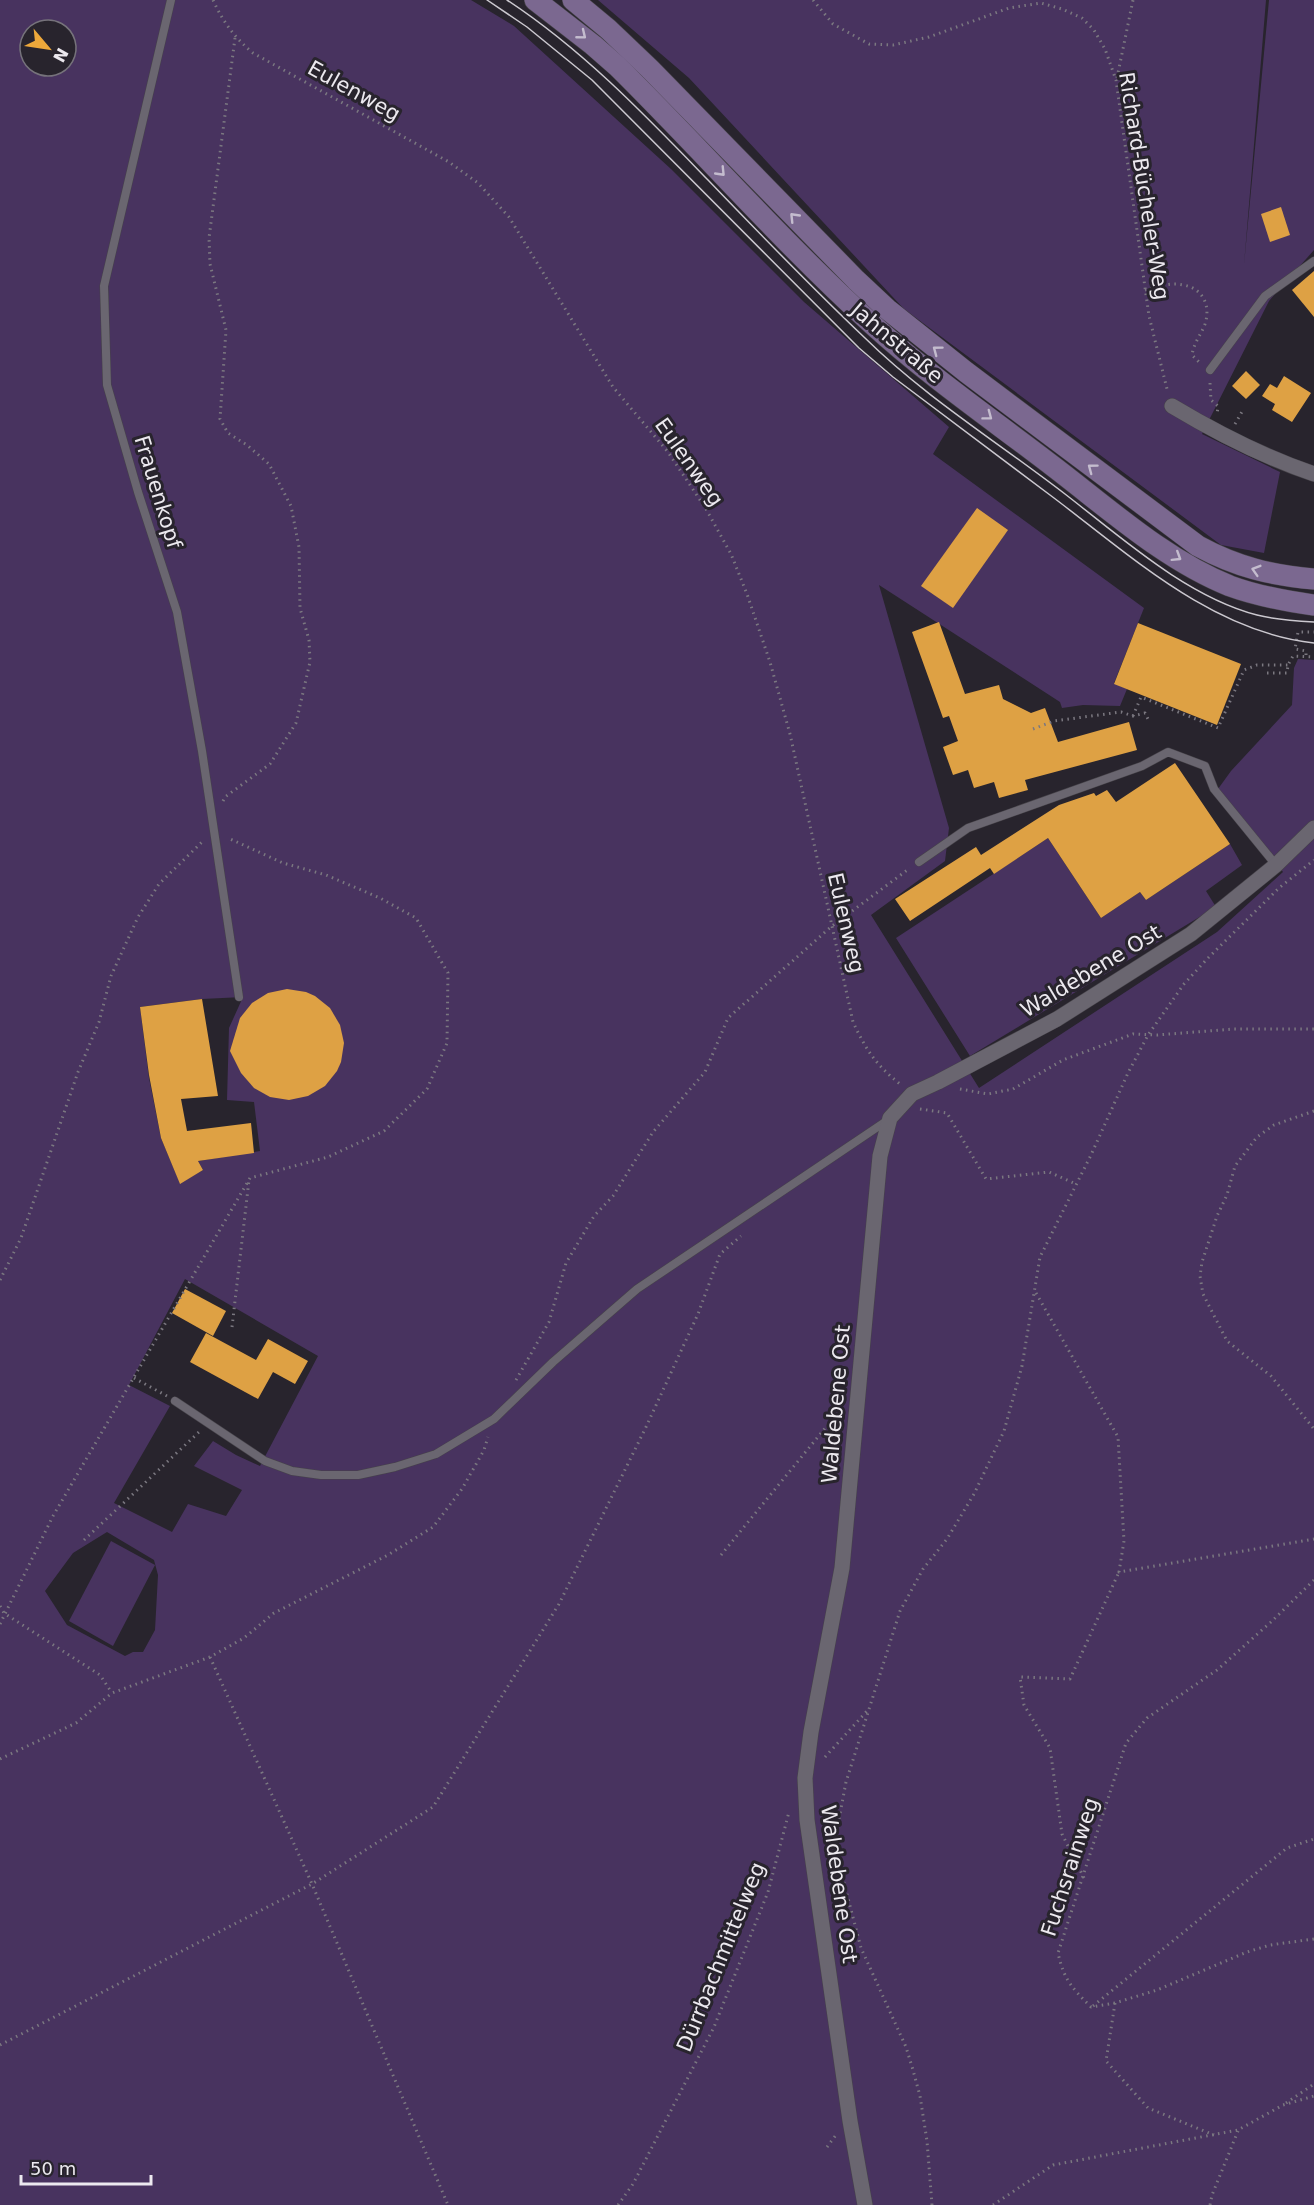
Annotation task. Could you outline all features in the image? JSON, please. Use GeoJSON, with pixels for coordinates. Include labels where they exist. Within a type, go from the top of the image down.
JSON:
{"type":"FeatureCollection","features":[{"type":"Feature","properties":{"kind":"main road","name":"Jahnstraße"},"geometry":{"type":"LineString","coordinates":[[535,0],[569,25],[616,66],[843,296],[917,362],[1129,524],[1194,568],[1230,586],[1255,594],[1281,601],[1314,605]]}},
{"type":"Feature","properties":{"kind":"main road","name":"Jahnstraße"},"geometry":{"type":"LineString","coordinates":[[573,0],[650,69],[856,280],[928,343],[1198,546],[1217,556],[1271,574],[1314,579]]}},
{"type":"Feature","properties":{"kind":"street"},"geometry":{"type":"LineString","coordinates":[[1172,406],[1232,440],[1284,464],[1314,474]]}},
{"type":"Feature","properties":{"kind":"street","name":"Waldebene Ost"},"geometry":{"type":"LineString","coordinates":[[865,2205],[850,2121],[807,1820],[805,1778],[811,1732],[842,1568],[879,1156],[890,1118],[912,1094],[1057,1019],[1191,934],[1276,865],[1314,828]]}},
{"type":"Feature","properties":{"kind":"lane","name":"Frauenkopf"},"geometry":{"type":"LineString","coordinates":[[171,0],[104,286],[107,385],[138,492],[177,612],[202,751],[239,997]]}},
{"type":"Feature","properties":{"kind":"lane"},"geometry":{"type":"LineString","coordinates":[[1210,370],[1265,296],[1314,261]]}},
{"type":"Feature","properties":{"kind":"lane"},"geometry":{"type":"LineString","coordinates":[[919,862],[968,828],[1142,766],[1168,752],[1205,766],[1214,789],[1276,865]]}},
{"type":"Feature","properties":{"kind":"lane"},"geometry":{"type":"LineString","coordinates":[[175,1401],[265,1461],[292,1471],[321,1475],[358,1475],[395,1467],[436,1454],[494,1419],[553,1362],[638,1289],[890,1118]]}},
{"type":"Feature","properties":{"kind":"path","name":"Eulenweg"},"geometry":{"type":"LineString","coordinates":[[213,0],[235,38],[253,53],[439,156],[478,183],[509,217],[614,387],[668,452],[706,509],[731,555],[770,662],[790,734],[854,1022],[865,1048],[880,1068],[912,1094]]}},
{"type":"Feature","properties":{"kind":"path","name":"Richard-Bücheler-Weg"},"geometry":{"type":"LineString","coordinates":[[813,0],[833,24],[869,44],[893,45],[929,37],[1009,8],[1041,3],[1082,18],[1094,30],[1105,49],[1116,80],[1149,316],[1172,406]]}},
{"type":"Feature","properties":{"kind":"path"},"geometry":{"type":"LineString","coordinates":[[1116,80],[1133,0]]}},
{"type":"Feature","properties":{"kind":"path"},"geometry":{"type":"LineString","coordinates":[[0,1280],[21,1238],[78,1072],[99,1022],[111,976],[138,917],[159,884],[213,831],[225,797],[270,764],[296,723],[310,662],[309,640],[300,608],[299,547],[291,506],[269,464],[247,445],[228,433],[220,418],[226,330],[210,264],[209,238],[235,38]]}},
{"type":"Feature","properties":{"kind":"path"},"geometry":{"type":"LineString","coordinates":[[1145,290],[1184,285],[1203,296],[1207,303],[1205,323],[1194,344],[1192,355],[1210,370]]}},
{"type":"Feature","properties":{"kind":"path"},"geometry":{"type":"LineString","coordinates":[[1210,388],[1211,400],[1218,406]]}},
{"type":"Feature","properties":{"kind":"path"},"geometry":{"type":"LineString","coordinates":[[1306,656],[1306,651],[1295,649],[1298,632],[1314,632]]}},
{"type":"Feature","properties":{"kind":"path"},"geometry":{"type":"LineString","coordinates":[[1267,673],[1287,673],[1293,656],[1314,657]]}},
{"type":"Feature","properties":{"kind":"path"},"geometry":{"type":"LineString","coordinates":[[1133,716],[1141,697],[1218,728],[1244,669],[1257,665],[1288,665]]}},
{"type":"Feature","properties":{"kind":"path"},"geometry":{"type":"LineString","coordinates":[[1033,729],[1054,721],[1121,712],[1133,716],[1145,713],[1149,721]]}},
{"type":"Feature","properties":{"kind":"path"},"geometry":{"type":"LineString","coordinates":[[0,1624],[53,1516],[250,1178],[328,1157],[384,1131],[427,1089],[447,1043],[448,973],[416,918],[380,898],[337,880],[283,863],[213,831]]}},
{"type":"Feature","properties":{"kind":"path"},"geometry":{"type":"LineString","coordinates":[[932,2205],[927,2141],[920,2096],[906,2047],[861,1948],[837,1856],[838,1813],[900,1611],[923,1569],[947,1539],[974,1494],[1004,1431],[1022,1366],[1035,1291],[1035,1273],[1040,1257],[1148,1035],[1184,984],[1208,958],[1279,888],[1314,860]]}},
{"type":"Feature","properties":{"kind":"path"},"geometry":{"type":"LineString","coordinates":[[511,1388],[549,1322],[566,1263],[594,1216],[613,1196],[652,1132],[705,1072],[728,1018],[832,926],[919,862]]}},
{"type":"Feature","properties":{"kind":"path"},"geometry":{"type":"LineString","coordinates":[[938,1082],[988,1094],[1012,1089],[1063,1060],[1133,1034],[1234,1029],[1314,1029]]}},
{"type":"Feature","properties":{"kind":"path"},"geometry":{"type":"LineString","coordinates":[[919,1109],[947,1113],[986,1179],[1049,1172],[1076,1184]]}},
{"type":"Feature","properties":{"kind":"path"},"geometry":{"type":"LineString","coordinates":[[1314,1111],[1274,1125],[1265,1131],[1257,1137],[1234,1166],[1227,1195],[1217,1216],[1202,1262],[1200,1276],[1203,1294],[1227,1341],[1270,1376],[1314,1429]]}},
{"type":"Feature","properties":{"kind":"path"},"geometry":{"type":"LineString","coordinates":[[232,1327],[250,1178]]}},
{"type":"Feature","properties":{"kind":"path"},"geometry":{"type":"LineString","coordinates":[[0,2045],[312,1884],[433,1807],[559,1604],[646,1427],[698,1314],[720,1254],[747,1231]]}},
{"type":"Feature","properties":{"kind":"path"},"geometry":{"type":"LineString","coordinates":[[1035,1291],[1118,1437],[1124,1541],[1119,1572],[1070,1679],[1020,1677],[1024,1704],[1050,1748],[1062,1834],[1084,1878]]}},
{"type":"Feature","properties":{"kind":"path"},"geometry":{"type":"LineString","coordinates":[[134,1378],[175,1401]]}},
{"type":"Feature","properties":{"kind":"path"},"geometry":{"type":"LineString","coordinates":[[721,1555],[850,1399],[858,1394]]}},
{"type":"Feature","properties":{"kind":"path"},"geometry":{"type":"LineString","coordinates":[[0,1759],[76,1723],[112,1693],[210,1657],[244,1638],[274,1613],[388,1555],[433,1527],[468,1479],[484,1450],[494,1419]]}},
{"type":"Feature","properties":{"kind":"path"},"geometry":{"type":"LineString","coordinates":[[84,1540],[209,1422]]}},
{"type":"Feature","properties":{"kind":"path"},"geometry":{"type":"LineString","coordinates":[[1119,1572],[1314,1539]]}},
{"type":"Feature","properties":{"kind":"path","name":"Fuchsrainweg"},"geometry":{"type":"LineString","coordinates":[[1091,2007],[1074,1990],[1062,1972],[1058,1953],[1126,1743],[1136,1729],[1160,1708],[1217,1670],[1314,1580]]}},
{"type":"Feature","properties":{"kind":"path"},"geometry":{"type":"LineString","coordinates":[[0,1604],[4,1613],[100,1674],[112,1693]]}},
{"type":"Feature","properties":{"kind":"path"},"geometry":{"type":"LineString","coordinates":[[210,1657],[312,1884],[448,2205]]}},
{"type":"Feature","properties":{"kind":"path"},"geometry":{"type":"LineString","coordinates":[[805,1778],[869,1709]]}},
{"type":"Feature","properties":{"kind":"path","name":"Dürrbachmittelweg"},"geometry":{"type":"LineString","coordinates":[[618,2205],[633,2184],[714,2027],[768,1892],[790,1810]]}},
{"type":"Feature","properties":{"kind":"path"},"geometry":{"type":"LineString","coordinates":[[1091,2007],[1287,1848],[1314,1839]]}},
{"type":"Feature","properties":{"kind":"path"},"geometry":{"type":"LineString","coordinates":[[1091,2007],[1157,1990],[1247,1952],[1270,1945],[1314,1939]]}},
{"type":"Feature","properties":{"kind":"path"},"geometry":{"type":"LineString","coordinates":[[1115,2002],[1106,2061],[1148,2108],[1214,2135]]}},
{"type":"Feature","properties":{"kind":"path"},"geometry":{"type":"LineString","coordinates":[[993,2205],[1053,2165],[1238,2130],[1283,2105],[1314,2084]]}},
{"type":"Feature","properties":{"kind":"path"},"geometry":{"type":"LineString","coordinates":[[1283,2105],[1314,2096]]}},
{"type":"Feature","properties":{"kind":"path"},"geometry":{"type":"LineString","coordinates":[[1210,2205],[1238,2130]]}},
{"type":"Feature","properties":{"kind":"shaded area"},"geometry":{"type":"Polygon","coordinates":[[[0,0],[471,0],[514,26],[671,169],[804,302],[949,427],[933,454],[1144,608],[1114,683],[1127,689],[1120,706],[1083,705],[1062,708],[1060,702],[879,585],[949,828],[945,861],[871,915],[979,1088],[1217,932],[1283,872],[1218,789],[1231,771],[1292,705],[1294,668],[1298,659],[1314,660],[1314,2205],[0,2205],[0,0]],[[243,997],[202,999],[140,1007],[149,1078],[161,1138],[180,1183],[203,1170],[198,1161],[260,1151],[254,1102],[227,1100],[229,1028],[243,997]],[[185,1279],[129,1385],[170,1406],[114,1503],[172,1532],[188,1504],[226,1516],[242,1490],[194,1466],[213,1441],[260,1466],[318,1356],[185,1279]],[[107,1532],[73,1553],[45,1591],[67,1625],[125,1656],[133,1652],[143,1652],[155,1630],[158,1575],[154,1560],[107,1532]]]}},
{"type":"Feature","properties":{"kind":"shaded area"},"geometry":{"type":"Polygon","coordinates":[[[598,0],[1266,0],[1244,265],[1269,0],[1314,0],[1314,250],[1269,301],[1202,434],[1280,472],[1264,553],[1221,545],[904,309],[689,78],[598,0]]]}},
{"type":"Feature","properties":{"kind":"shaded area"},"geometry":{"type":"Polygon","coordinates":[[[1048,838],[1101,918],[1140,892],[1146,900],[1230,844],[1242,865],[1206,891],[1216,907],[970,1056],[896,938],[1048,838]]]}},
{"type":"Feature","properties":{"kind":"shaded area"},"geometry":{"type":"Polygon","coordinates":[[[111,1541],[155,1565],[113,1646],[69,1621],[111,1541]]]}},
{"type":"Feature","properties":{"kind":"building"},"geometry":{"type":"Polygon","coordinates":[[[1281,207],[1290,235],[1270,242],[1261,214],[1281,207]]]}},
{"type":"Feature","properties":{"kind":"building"},"geometry":{"type":"Polygon","coordinates":[[[1314,271],[1314,317],[1292,290],[1314,271]]]}},
{"type":"Feature","properties":{"kind":"building"},"geometry":{"type":"Polygon","coordinates":[[[1246,371],[1260,385],[1246,399],[1232,386],[1246,371]]]}},
{"type":"Feature","properties":{"kind":"building"},"geometry":{"type":"Polygon","coordinates":[[[1284,376],[1311,393],[1292,422],[1272,410],[1275,404],[1262,396],[1270,384],[1277,388],[1284,376]]]}},
{"type":"Feature","properties":{"kind":"building"},"geometry":{"type":"Polygon","coordinates":[[[977,508],[1008,530],[953,608],[921,586],[977,508]]]}},
{"type":"Feature","properties":{"kind":"building"},"geometry":{"type":"Polygon","coordinates":[[[939,622],[965,694],[999,685],[1003,699],[1031,713],[1045,708],[1058,742],[1129,722],[1137,750],[1025,780],[1028,790],[999,798],[994,782],[974,788],[968,770],[953,775],[943,747],[958,741],[949,716],[943,718],[912,632],[939,622]]]}},
{"type":"Feature","properties":{"kind":"building"},"geometry":{"type":"Polygon","coordinates":[[[1138,623],[1241,664],[1217,725],[1114,684],[1138,623]]]}},
{"type":"Feature","properties":{"kind":"building"},"geometry":{"type":"Polygon","coordinates":[[[1175,763],[1230,844],[1146,900],[1140,892],[1101,918],[1048,838],[994,874],[990,868],[910,921],[895,899],[976,847],[981,855],[1059,805],[1094,793],[1096,796],[1107,790],[1116,802],[1175,763]]]}},
{"type":"Feature","properties":{"kind":"building"},"geometry":{"type":"Polygon","coordinates":[[[287,989],[306,992],[330,1008],[340,1025],[344,1043],[341,1062],[325,1086],[308,1096],[289,1100],[270,1097],[254,1088],[241,1073],[230,1051],[240,1018],[252,1003],[268,993],[287,989]]]}},
{"type":"Feature","properties":{"kind":"building"},"geometry":{"type":"Polygon","coordinates":[[[202,999],[218,1096],[181,1099],[187,1131],[251,1123],[254,1153],[198,1161],[203,1170],[180,1184],[161,1138],[149,1075],[140,1007],[202,999]]]}},
{"type":"Feature","properties":{"kind":"building"},"geometry":{"type":"Polygon","coordinates":[[[185,1289],[226,1311],[213,1336],[172,1313],[185,1289]]]}},
{"type":"Feature","properties":{"kind":"building"},"geometry":{"type":"Polygon","coordinates":[[[206,1333],[256,1360],[268,1339],[308,1361],[295,1384],[273,1372],[258,1399],[190,1362],[206,1333]]]}},
{"type":"Feature","properties":{"kind":"tram line"},"geometry":{"type":"LineString","coordinates":[[487,0],[527,27],[592,80],[859,348],[893,377],[1113,544],[1175,588],[1208,608],[1242,624],[1277,636],[1314,643]]}},
{"type":"Feature","properties":{"kind":"tram line"},"geometry":{"type":"LineString","coordinates":[[507,0],[562,40],[612,84],[845,319],[888,360],[937,400],[1040,475],[1132,547],[1205,595],[1257,615],[1314,622]]}}]}
